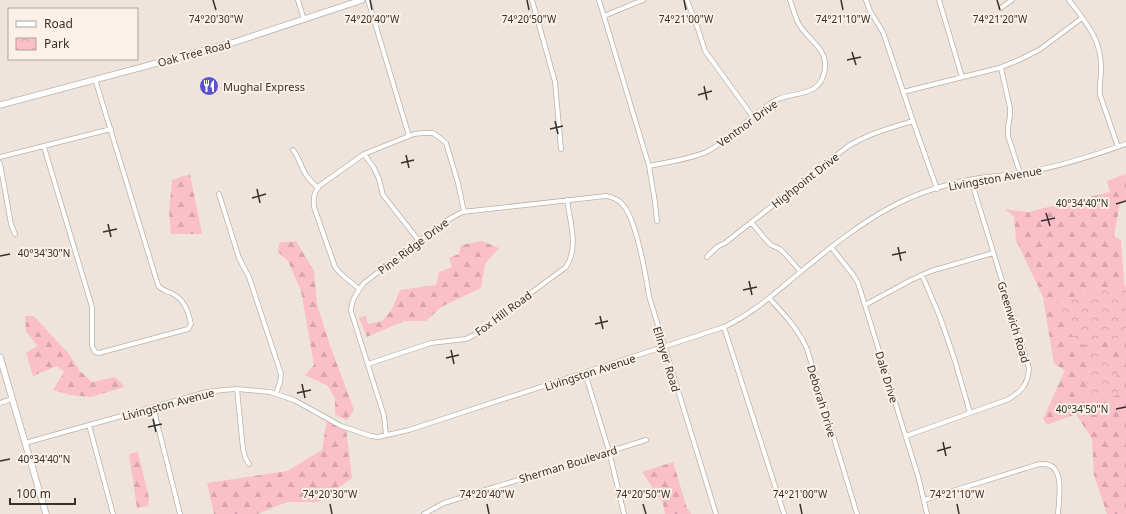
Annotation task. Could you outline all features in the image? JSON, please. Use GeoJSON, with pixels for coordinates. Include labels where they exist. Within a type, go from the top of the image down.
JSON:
{"type":"FeatureCollection","features":[{"type":"Feature","properties":{"kind":"main road","name":"Oak Tree Road"},"geometry":{"type":"LineString","coordinates":[[0,105],[232,44],[362,0]]}},
{"type":"Feature","properties":{"kind":"main road"},"geometry":{"type":"LineString","coordinates":[[0,357],[46,514]]}},
{"type":"Feature","properties":{"kind":"street"},"geometry":{"type":"LineString","coordinates":[[298,0],[304,20]]}},
{"type":"Feature","properties":{"kind":"street"},"geometry":{"type":"LineString","coordinates":[[368,0],[409,136]]}},
{"type":"Feature","properties":{"kind":"street"},"geometry":{"type":"LineString","coordinates":[[532,0],[555,82],[561,149]]}},
{"type":"Feature","properties":{"kind":"street"},"geometry":{"type":"LineString","coordinates":[[599,0],[649,166],[656,202],[657,220]]}},
{"type":"Feature","properties":{"kind":"street"},"geometry":{"type":"LineString","coordinates":[[604,16],[644,0]]}},
{"type":"Feature","properties":{"kind":"street"},"geometry":{"type":"LineString","coordinates":[[687,0],[705,51],[753,118]]}},
{"type":"Feature","properties":{"kind":"street","name":"Ventnor Drive"},"geometry":{"type":"LineString","coordinates":[[649,166],[708,151],[776,101],[786,96],[809,92],[819,84],[824,73],[824,56],[820,49],[799,25],[790,0]]}},
{"type":"Feature","properties":{"kind":"street"},"geometry":{"type":"LineString","coordinates":[[866,0],[870,11],[883,32],[937,188]]}},
{"type":"Feature","properties":{"kind":"street"},"geometry":{"type":"LineString","coordinates":[[939,0],[962,77]]}},
{"type":"Feature","properties":{"kind":"street"},"geometry":{"type":"LineString","coordinates":[[1002,8],[1012,0]]}},
{"type":"Feature","properties":{"kind":"street"},"geometry":{"type":"LineString","coordinates":[[1069,0],[1095,35],[1101,71],[1099,88],[1100,95],[1118,148]]}},
{"type":"Feature","properties":{"kind":"street"},"geometry":{"type":"LineString","coordinates":[[903,92],[1001,68],[1040,50],[1082,18]]}},
{"type":"Feature","properties":{"kind":"street"},"geometry":{"type":"LineString","coordinates":[[1001,68],[1010,108],[1008,136],[1020,173]]}},
{"type":"Feature","properties":{"kind":"street"},"geometry":{"type":"LineString","coordinates":[[44,147],[92,307],[92,346],[95,352],[99,353],[188,329],[191,324],[186,306],[179,298],[160,288],[156,280],[95,79]]}},
{"type":"Feature","properties":{"kind":"street","name":"Highpoint Drive"},"geometry":{"type":"LineString","coordinates":[[707,257],[717,247],[752,222],[847,147],[870,135],[913,121]]}},
{"type":"Feature","properties":{"kind":"street"},"geometry":{"type":"LineString","coordinates":[[0,157],[111,129]]}},
{"type":"Feature","properties":{"kind":"street"},"geometry":{"type":"LineString","coordinates":[[359,289],[335,267],[313,200],[318,188],[364,154],[423,132],[440,138],[446,144],[458,183],[464,212]]}},
{"type":"Feature","properties":{"kind":"street","name":"Livingston Avenue"},"geometry":{"type":"LineString","coordinates":[[25,443],[207,392],[237,389],[276,394],[294,400],[341,426],[371,436],[386,435],[409,430],[664,348],[724,327],[745,316],[857,228],[894,206],[937,188],[971,180],[1058,166],[1118,148],[1126,144]]}},
{"type":"Feature","properties":{"kind":"street"},"geometry":{"type":"LineString","coordinates":[[293,150],[297,155],[304,172],[318,188]]}},
{"type":"Feature","properties":{"kind":"street"},"geometry":{"type":"LineString","coordinates":[[364,154],[376,174],[383,195],[419,241]]}},
{"type":"Feature","properties":{"kind":"street"},"geometry":{"type":"LineString","coordinates":[[0,163],[11,224],[15,234]]}},
{"type":"Feature","properties":{"kind":"street","name":"Greenwich Road"},"geometry":{"type":"LineString","coordinates":[[906,436],[1009,399],[1022,389],[1028,378],[1029,368],[971,180]]}},
{"type":"Feature","properties":{"kind":"street"},"geometry":{"type":"LineString","coordinates":[[219,194],[239,258],[249,277],[281,374],[276,394]]}},
{"type":"Feature","properties":{"kind":"street","name":"Pine Ridge Drive"},"geometry":{"type":"LineString","coordinates":[[386,435],[384,416],[351,310],[351,305],[359,289],[364,283],[446,221],[464,212],[606,196],[615,198],[622,203]]}},
{"type":"Feature","properties":{"kind":"street","name":"Fox Hill Road"},"geometry":{"type":"LineString","coordinates":[[368,364],[431,344],[461,340],[470,337],[566,267],[572,254],[573,243],[567,200]]}},
{"type":"Feature","properties":{"kind":"street","name":"Ellmyer Road"},"geometry":{"type":"LineString","coordinates":[[622,203],[627,210],[638,241],[645,270],[648,296],[716,514]]}},
{"type":"Feature","properties":{"kind":"street"},"geometry":{"type":"LineString","coordinates":[[752,222],[766,240],[771,245],[780,249],[801,272]]}},
{"type":"Feature","properties":{"kind":"street","name":"Dale Drive"},"geometry":{"type":"LineString","coordinates":[[831,247],[858,283],[906,436],[928,514]]}},
{"type":"Feature","properties":{"kind":"street"},"geometry":{"type":"LineString","coordinates":[[865,305],[922,275],[949,265],[993,253]]}},
{"type":"Feature","properties":{"kind":"street"},"geometry":{"type":"LineString","coordinates":[[922,275],[938,312],[955,361],[970,413]]}},
{"type":"Feature","properties":{"kind":"street","name":"Deborah Drive"},"geometry":{"type":"LineString","coordinates":[[769,298],[791,322],[807,349],[857,514]]}},
{"type":"Feature","properties":{"kind":"street"},"geometry":{"type":"LineString","coordinates":[[724,327],[784,514]]}},
{"type":"Feature","properties":{"kind":"street"},"geometry":{"type":"LineString","coordinates":[[584,373],[609,451],[624,514]]}},
{"type":"Feature","properties":{"kind":"street"},"geometry":{"type":"LineString","coordinates":[[237,389],[243,449],[249,464]]}},
{"type":"Feature","properties":{"kind":"street"},"geometry":{"type":"LineString","coordinates":[[0,403],[12,399]]}},
{"type":"Feature","properties":{"kind":"street"},"geometry":{"type":"LineString","coordinates":[[153,407],[180,514]]}},
{"type":"Feature","properties":{"kind":"street"},"geometry":{"type":"LineString","coordinates":[[89,425],[113,514]]}},
{"type":"Feature","properties":{"kind":"street","name":"Sherman Boulevard"},"geometry":{"type":"LineString","coordinates":[[424,514],[444,502],[646,440]]}},
{"type":"Feature","properties":{"kind":"street"},"geometry":{"type":"LineString","coordinates":[[924,500],[1036,466],[1047,465],[1054,468],[1060,481],[1058,514]]}},
{"type":"Feature","properties":{"kind":"green space"},"geometry":{"type":"Polygon","coordinates":[[[190,174],[202,234],[171,234],[169,211],[172,180],[190,174]]]}},
{"type":"Feature","properties":{"kind":"green space"},"geometry":{"type":"Polygon","coordinates":[[[1126,174],[1126,200],[1120,203],[1114,236],[1121,240],[1124,282],[1057,302],[1074,339],[1094,351],[1087,381],[1101,353],[1099,343],[1126,338],[1126,514],[1107,514],[1094,475],[1092,439],[1076,414],[1047,425],[1043,419],[1065,370],[1054,364],[1043,297],[1016,240],[1014,217],[1005,209],[1028,212],[1110,192],[1107,181],[1126,174]]]}},
{"type":"Feature","properties":{"kind":"green space"},"geometry":{"type":"Polygon","coordinates":[[[296,241],[314,271],[317,304],[330,345],[354,410],[347,420],[335,415],[335,398],[328,386],[305,375],[314,365],[301,291],[288,261],[278,252],[279,243],[296,241]]]}},
{"type":"Feature","properties":{"kind":"green space"},"geometry":{"type":"Polygon","coordinates":[[[482,241],[499,248],[485,264],[481,288],[441,307],[426,321],[404,321],[367,337],[359,318],[366,316],[368,324],[382,321],[391,311],[400,290],[436,285],[439,272],[452,267],[449,258],[459,254],[461,245],[482,241]]]}},
{"type":"Feature","properties":{"kind":"green space"},"geometry":{"type":"Polygon","coordinates":[[[1124,282],[1126,288],[1126,338],[1099,343],[1101,353],[1116,360],[1118,395],[1093,402],[1087,381],[1094,351],[1074,339],[1056,302],[1124,282]]]}},
{"type":"Feature","properties":{"kind":"green space"},"geometry":{"type":"Polygon","coordinates":[[[25,316],[34,316],[69,354],[80,371],[92,382],[115,377],[125,387],[91,397],[70,395],[53,390],[64,372],[57,366],[33,376],[26,353],[37,346],[26,331],[25,316]]]}},
{"type":"Feature","properties":{"kind":"green space"},"geometry":{"type":"Polygon","coordinates":[[[327,419],[346,428],[352,478],[319,502],[287,502],[257,514],[214,514],[207,483],[287,471],[322,450],[327,419]]]}},
{"type":"Feature","properties":{"kind":"green space"},"geometry":{"type":"Polygon","coordinates":[[[138,452],[149,498],[148,506],[137,508],[129,454],[138,452]]]}},
{"type":"Feature","properties":{"kind":"green space"},"geometry":{"type":"Polygon","coordinates":[[[673,462],[687,508],[691,514],[665,514],[663,503],[642,472],[673,462]]]}},
{"type":"Feature","properties":{"kind":"place","name":"Mughal Express"},"geometry":{"type":"Point","coordinates":[209,86]}}]}
